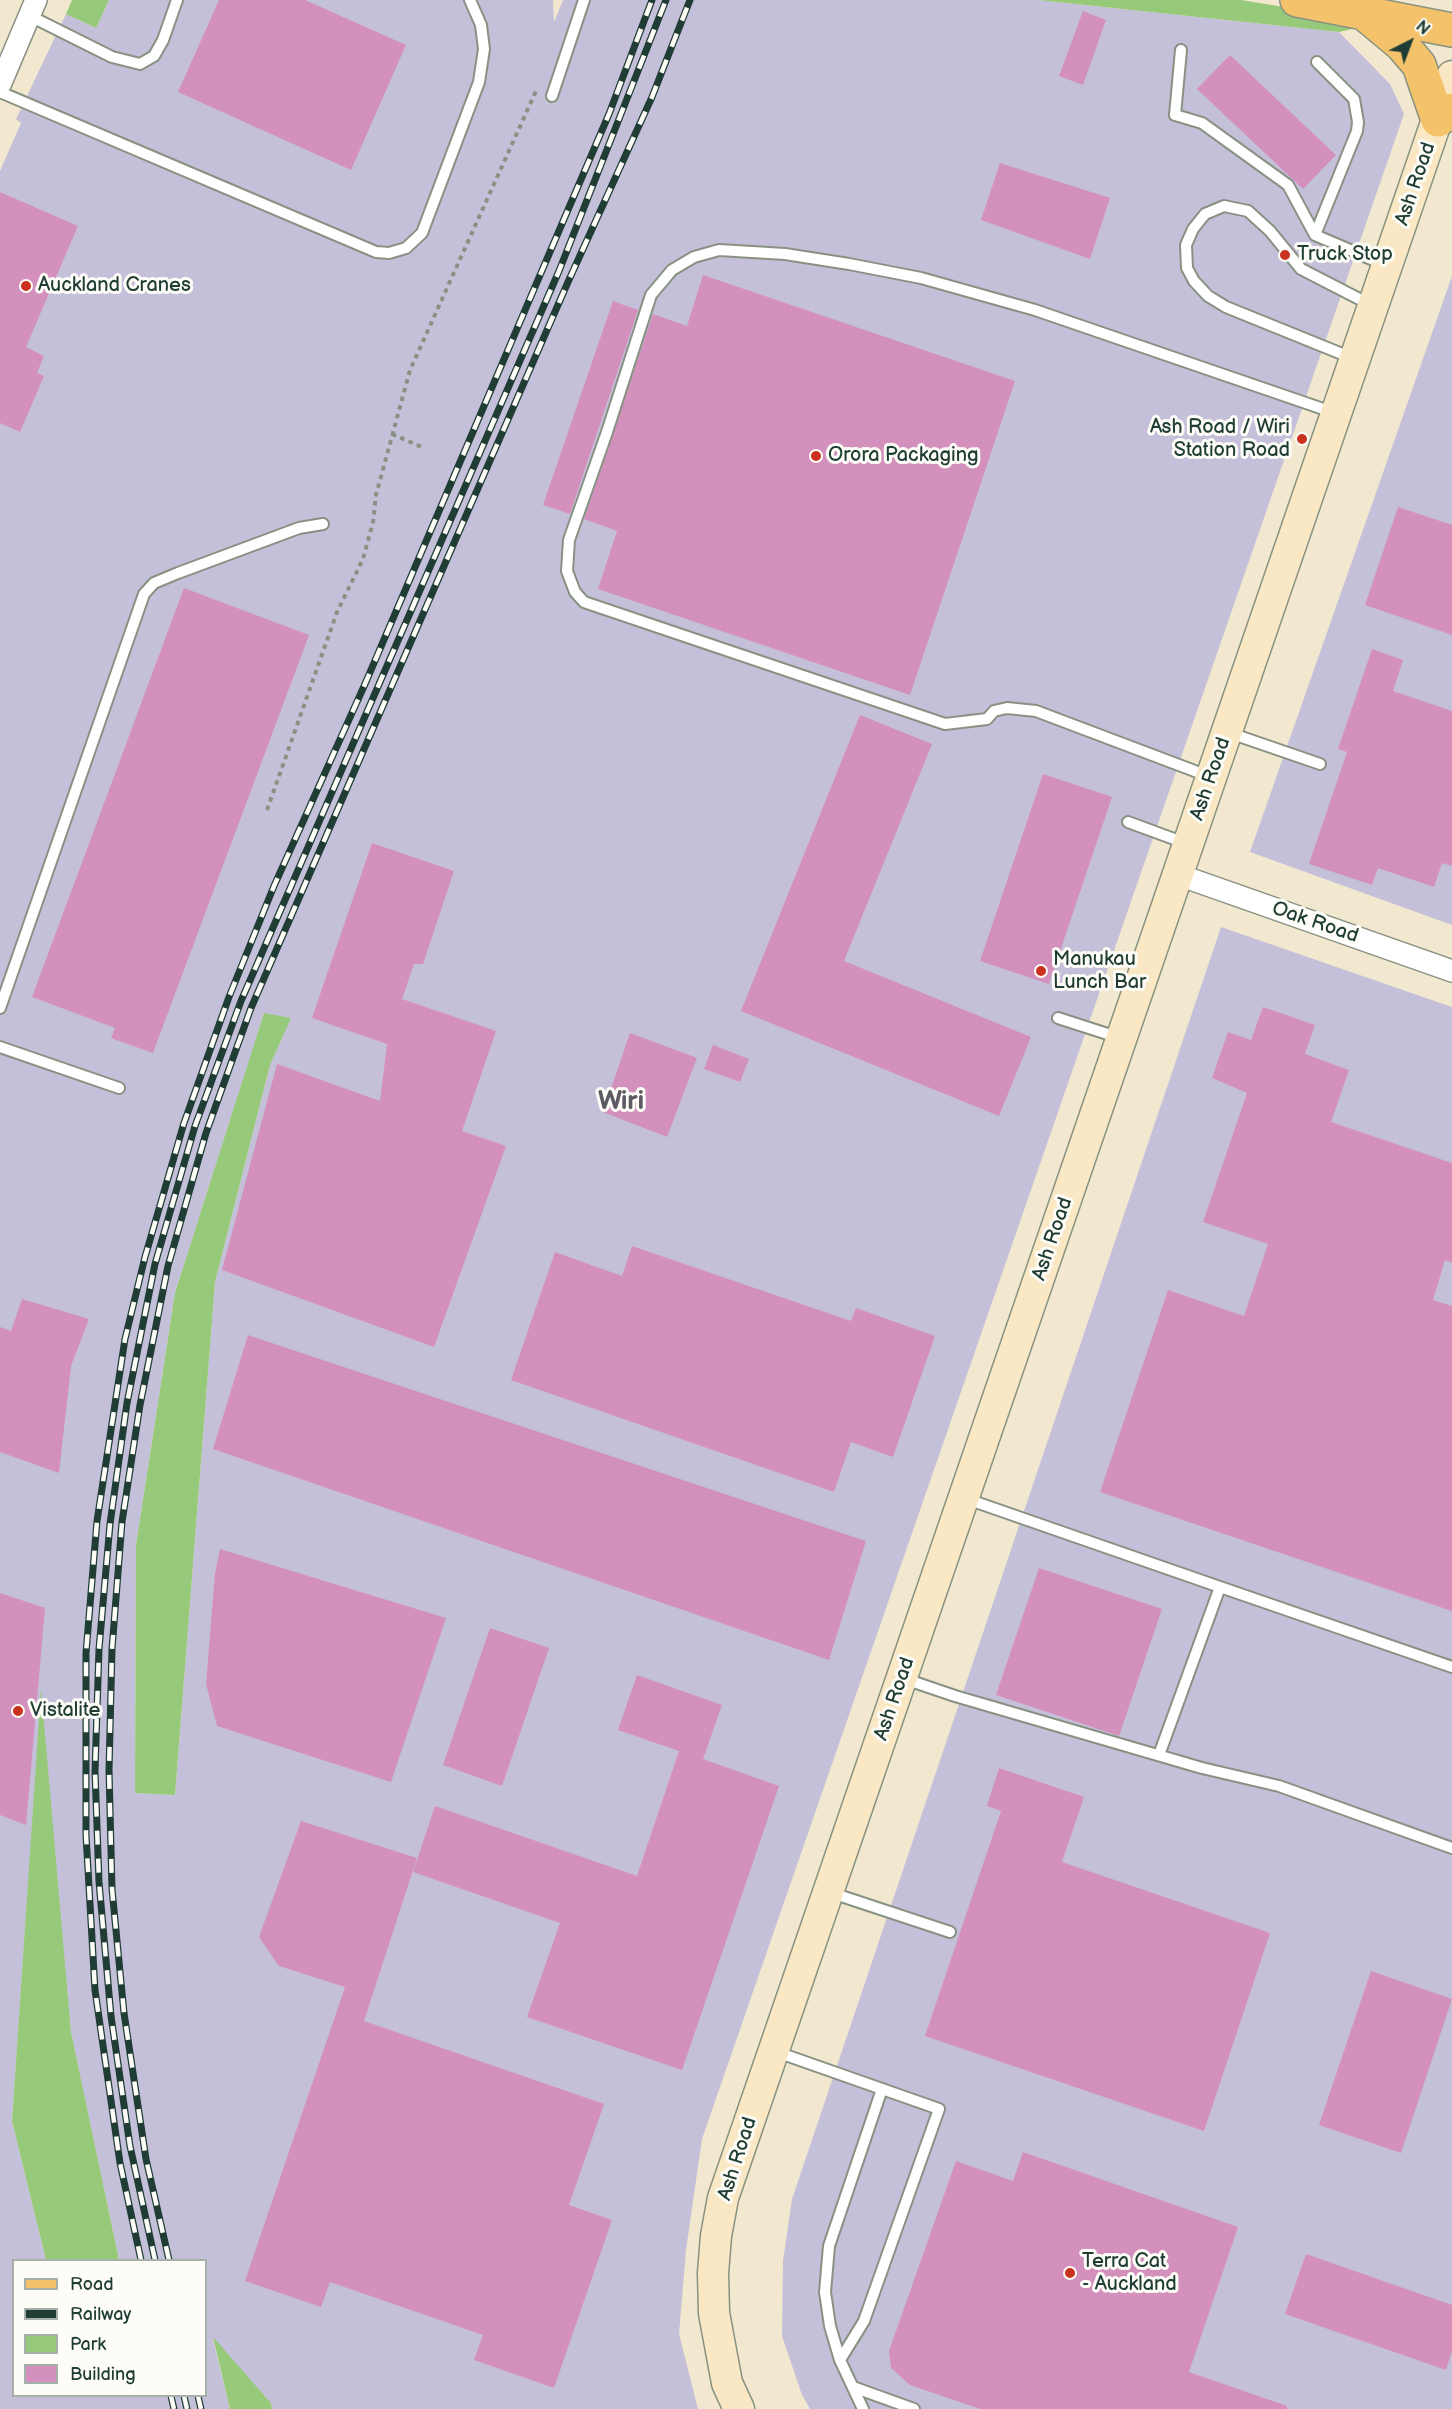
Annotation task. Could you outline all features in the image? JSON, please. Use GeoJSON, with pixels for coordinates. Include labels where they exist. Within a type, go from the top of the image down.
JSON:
{"type":"FeatureCollection","features":[{"type":"Feature","properties":{"kind":"main road"},"geometry":{"type":"LineString","coordinates":[[1297,0],[1452,30]]}},
{"type":"Feature","properties":{"kind":"main road"},"geometry":{"type":"LineString","coordinates":[[1362,12],[1402,45],[1419,65],[1445,115]]}},
{"type":"Feature","properties":{"kind":"main road","name":"Ash Road"},"geometry":{"type":"LineString","coordinates":[[739,2409],[728,2383],[714,2313],[712,2273],[723,2198],[1374,306],[1445,115],[1452,76]]}},
{"type":"Feature","properties":{"kind":"street"},"geometry":{"type":"LineString","coordinates":[[0,85],[33,8]]}},
{"type":"Feature","properties":{"kind":"street","name":"Oak Road"},"geometry":{"type":"LineString","coordinates":[[1179,875],[1452,970]]}},
{"type":"Feature","properties":{"kind":"lane"},"geometry":{"type":"LineString","coordinates":[[33,8],[112,57],[140,64],[154,56],[163,40],[177,0]]}},
{"type":"Feature","properties":{"kind":"lane"},"geometry":{"type":"LineString","coordinates":[[0,92],[376,252],[389,254],[406,248],[422,233],[479,82],[484,50],[481,25],[470,0]]}},
{"type":"Feature","properties":{"kind":"lane"},"geometry":{"type":"LineString","coordinates":[[552,96],[584,0]]}},
{"type":"Feature","properties":{"kind":"lane"},"geometry":{"type":"LineString","coordinates":[[1181,50],[1175,115],[1202,123],[1288,185],[1315,236],[1388,267]]}},
{"type":"Feature","properties":{"kind":"lane"},"geometry":{"type":"LineString","coordinates":[[1315,236],[1357,131],[1358,122],[1354,99],[1317,62]]}},
{"type":"Feature","properties":{"kind":"lane"},"geometry":{"type":"LineString","coordinates":[[1356,360],[1226,307],[1208,296],[1194,281],[1187,268],[1186,244],[1193,229],[1205,214],[1224,206],[1248,211],[1270,231],[1301,269],[1374,306]]}},
{"type":"Feature","properties":{"kind":"lane"},"geometry":{"type":"LineString","coordinates":[[1211,777],[1036,711],[1007,708],[994,711],[987,719],[945,724],[585,602],[575,592],[567,571],[569,540],[651,295],[672,270],[694,257],[719,250],[785,254],[849,264],[921,278],[1035,310],[1337,414]]}},
{"type":"Feature","properties":{"kind":"lane"},"geometry":{"type":"LineString","coordinates":[[0,1008],[144,594],[154,583],[178,573],[299,528],[323,524]]}},
{"type":"Feature","properties":{"kind":"lane"},"geometry":{"type":"LineString","coordinates":[[1227,732],[1320,764]]}},
{"type":"Feature","properties":{"kind":"lane"},"geometry":{"type":"LineString","coordinates":[[1128,822],[1188,844]]}},
{"type":"Feature","properties":{"kind":"lane"},"geometry":{"type":"LineString","coordinates":[[1058,1017],[1121,1039]]}},
{"type":"Feature","properties":{"kind":"lane"},"geometry":{"type":"LineString","coordinates":[[0,1047],[119,1088]]}},
{"type":"Feature","properties":{"kind":"lane"},"geometry":{"type":"LineString","coordinates":[[963,1498],[1452,1667]]}},
{"type":"Feature","properties":{"kind":"lane"},"geometry":{"type":"LineString","coordinates":[[1159,1755],[1220,1587]]}},
{"type":"Feature","properties":{"kind":"lane"},"geometry":{"type":"LineString","coordinates":[[902,1678],[955,1696],[1159,1755],[1279,1786],[1452,1848]]}},
{"type":"Feature","properties":{"kind":"lane"},"geometry":{"type":"LineString","coordinates":[[828,1892],[950,1932]]}},
{"type":"Feature","properties":{"kind":"lane"},"geometry":{"type":"LineString","coordinates":[[773,2051],[939,2109],[864,2321],[840,2360]]}},
{"type":"Feature","properties":{"kind":"lane"},"geometry":{"type":"LineString","coordinates":[[863,2409],[840,2360],[830,2326],[825,2292],[829,2246],[882,2090]]}},
{"type":"Feature","properties":{"kind":"lane"},"geometry":{"type":"LineString","coordinates":[[852,2387],[914,2409]]}},
{"type":"Feature","properties":{"kind":"path"},"geometry":{"type":"LineString","coordinates":[[267,810],[336,612],[363,559],[373,522],[376,495],[410,370],[540,81]]}},
{"type":"Feature","properties":{"kind":"path"},"geometry":{"type":"LineString","coordinates":[[392,434],[424,448]]}},
{"type":"Feature","properties":{"kind":"shaded area"},"geometry":{"type":"Polygon","coordinates":[[[109,0],[553,0],[554,22],[563,0],[1038,0],[1339,32],[1390,84],[1404,114],[702,2139],[686,2250],[679,2334],[698,2409],[272,2409],[271,2403],[213,2339],[230,2409],[0,2409],[0,171],[21,123],[16,119],[66,14],[96,28],[109,0]],[[264,1014],[175,1293],[136,1545],[135,1793],[175,1795],[215,1282],[270,1065],[290,1019],[264,1014]],[[41,1697],[12,2121],[46,2259],[12,2259],[12,2397],[207,2397],[207,2259],[119,2259],[71,2033],[41,1697]]]}},
{"type":"Feature","properties":{"kind":"shaded area"},"geometry":{"type":"Polygon","coordinates":[[[1452,276],[1452,925],[1250,852],[1452,276]]]}},
{"type":"Feature","properties":{"kind":"shaded area"},"geometry":{"type":"Polygon","coordinates":[[[1221,927],[1452,1007],[1452,2409],[810,2409],[802,2395],[782,2336],[783,2261],[792,2199],[1221,927]]]}},
{"type":"Feature","properties":{"kind":"green space"},"geometry":{"type":"Polygon","coordinates":[[[72,0],[109,0],[96,28],[66,14],[72,0]]]}},
{"type":"Feature","properties":{"kind":"green space"},"geometry":{"type":"Polygon","coordinates":[[[1038,0],[1241,0],[1326,14],[1356,28],[1339,32],[1038,0]]]}},
{"type":"Feature","properties":{"kind":"green space"},"geometry":{"type":"Polygon","coordinates":[[[264,1013],[291,1018],[270,1065],[215,1282],[175,1795],[135,1793],[136,1545],[175,1293],[264,1013]]]}},
{"type":"Feature","properties":{"kind":"green space"},"geometry":{"type":"Polygon","coordinates":[[[41,1688],[71,2032],[119,2259],[46,2259],[12,2121],[41,1688]]]}},
{"type":"Feature","properties":{"kind":"green space"},"geometry":{"type":"Polygon","coordinates":[[[213,2337],[271,2403],[272,2409],[230,2409],[213,2337]]]}},
{"type":"Feature","properties":{"kind":"building"},"geometry":{"type":"Polygon","coordinates":[[[219,0],[305,0],[406,45],[351,170],[178,92],[219,0]]]}},
{"type":"Feature","properties":{"kind":"building"},"geometry":{"type":"Polygon","coordinates":[[[1083,11],[1106,20],[1083,85],[1059,76],[1083,11]]]}},
{"type":"Feature","properties":{"kind":"building"},"geometry":{"type":"Polygon","coordinates":[[[1230,55],[1336,155],[1303,189],[1197,89],[1230,55]]]}},
{"type":"Feature","properties":{"kind":"building"},"geometry":{"type":"Polygon","coordinates":[[[1000,163],[1110,198],[1090,259],[981,220],[1000,163]]]}},
{"type":"Feature","properties":{"kind":"building","name":"Auckland Cranes"},"geometry":{"type":"Polygon","coordinates":[[[0,192],[78,226],[26,347],[44,356],[37,373],[44,376],[20,432],[0,423],[0,192]]]}},
{"type":"Feature","properties":{"kind":"building","name":"Orora Packaging"},"geometry":{"type":"Polygon","coordinates":[[[703,275],[1015,381],[910,695],[598,589],[617,531],[584,519],[653,314],[687,326],[703,275]]]}},
{"type":"Feature","properties":{"kind":"building"},"geometry":{"type":"Polygon","coordinates":[[[613,301],[638,310],[570,514],[543,505],[613,301]]]}},
{"type":"Feature","properties":{"kind":"building"},"geometry":{"type":"Polygon","coordinates":[[[1398,507],[1452,525],[1452,635],[1365,605],[1398,507]]]}},
{"type":"Feature","properties":{"kind":"building"},"geometry":{"type":"Polygon","coordinates":[[[184,588],[309,635],[153,1053],[111,1038],[115,1028],[32,997],[184,588]]]}},
{"type":"Feature","properties":{"kind":"building"},"geometry":{"type":"Polygon","coordinates":[[[1372,649],[1403,660],[1393,691],[1452,711],[1452,866],[1442,863],[1434,887],[1378,868],[1372,885],[1309,864],[1347,752],[1338,749],[1372,649]]]}},
{"type":"Feature","properties":{"kind":"building"},"geometry":{"type":"Polygon","coordinates":[[[860,715],[932,744],[844,961],[1031,1037],[999,1116],[741,1011],[860,715]]]}},
{"type":"Feature","properties":{"kind":"building"},"geometry":{"type":"Polygon","coordinates":[[[1043,774],[1112,797],[1049,984],[980,961],[1043,774]]]}},
{"type":"Feature","properties":{"kind":"building"},"geometry":{"type":"Polygon","coordinates":[[[372,843],[454,871],[423,964],[414,964],[402,999],[496,1031],[462,1131],[506,1146],[434,1347],[222,1270],[277,1064],[380,1101],[387,1044],[312,1018],[372,843]]]}},
{"type":"Feature","properties":{"kind":"building"},"geometry":{"type":"Polygon","coordinates":[[[1263,1007],[1315,1025],[1305,1054],[1349,1070],[1331,1122],[1452,1163],[1452,1263],[1445,1260],[1433,1300],[1452,1306],[1452,1611],[1100,1492],[1168,1290],[1244,1316],[1268,1244],[1203,1222],[1247,1093],[1212,1078],[1228,1032],[1251,1040],[1263,1007]]]}},
{"type":"Feature","properties":{"kind":"building"},"geometry":{"type":"Polygon","coordinates":[[[630,1033],[697,1058],[667,1137],[603,1112],[630,1033]]]}},
{"type":"Feature","properties":{"kind":"building"},"geometry":{"type":"Polygon","coordinates":[[[713,1045],[749,1059],[740,1082],[704,1069],[713,1045]]]}},
{"type":"Feature","properties":{"kind":"building"},"geometry":{"type":"Polygon","coordinates":[[[632,1246],[851,1321],[856,1308],[935,1336],[893,1457],[851,1442],[834,1492],[511,1380],[555,1252],[622,1276],[632,1246]]]}},
{"type":"Feature","properties":{"kind":"building"},"geometry":{"type":"Polygon","coordinates":[[[22,1299],[89,1319],[71,1366],[59,1473],[0,1452],[0,1327],[11,1331],[22,1299]]]}},
{"type":"Feature","properties":{"kind":"building"},"geometry":{"type":"Polygon","coordinates":[[[248,1335],[866,1541],[829,1660],[213,1449],[248,1335]]]}},
{"type":"Feature","properties":{"kind":"building"},"geometry":{"type":"Polygon","coordinates":[[[220,1549],[446,1618],[391,1782],[217,1726],[206,1684],[215,1573],[220,1549]]]}},
{"type":"Feature","properties":{"kind":"building"},"geometry":{"type":"Polygon","coordinates":[[[1039,1568],[1162,1609],[1119,1736],[996,1695],[1039,1568]]]}},
{"type":"Feature","properties":{"kind":"building","name":"Vistalite"},"geometry":{"type":"Polygon","coordinates":[[[0,1593],[45,1608],[26,1825],[0,1815],[0,1593]]]}},
{"type":"Feature","properties":{"kind":"building"},"geometry":{"type":"Polygon","coordinates":[[[490,1628],[549,1648],[502,1786],[443,1765],[490,1628]]]}},
{"type":"Feature","properties":{"kind":"building"},"geometry":{"type":"Polygon","coordinates":[[[637,1675],[722,1705],[703,1759],[779,1786],[682,2070],[527,2017],[560,1923],[413,1872],[435,1806],[637,1876],[679,1751],[618,1730],[637,1675]]]}},
{"type":"Feature","properties":{"kind":"building"},"geometry":{"type":"Polygon","coordinates":[[[999,1768],[1084,1797],[1062,1862],[1270,1933],[1204,2131],[925,2036],[1001,1811],[987,1806],[999,1768]]]}},
{"type":"Feature","properties":{"kind":"building"},"geometry":{"type":"Polygon","coordinates":[[[301,1821],[417,1858],[364,2021],[604,2104],[569,2205],[612,2220],[554,2388],[474,2360],[483,2335],[330,2282],[321,2307],[245,2281],[345,1987],[279,1966],[259,1937],[301,1821]]]}},
{"type":"Feature","properties":{"kind":"building"},"geometry":{"type":"Polygon","coordinates":[[[1371,1971],[1452,1999],[1401,2153],[1319,2125],[1371,1971]]]}},
{"type":"Feature","properties":{"kind":"building","name":"Terra Cat - Auckland"},"geometry":{"type":"Polygon","coordinates":[[[1023,2152],[1238,2227],[1189,2372],[1287,2406],[1287,2409],[980,2409],[910,2385],[891,2368],[889,2351],[956,2161],[1013,2181],[1023,2152]]]}},
{"type":"Feature","properties":{"kind":"building"},"geometry":{"type":"Polygon","coordinates":[[[1306,2254],[1452,2305],[1452,2351],[1446,2370],[1285,2314],[1306,2254]]]}},
{"type":"Feature","properties":{"kind":"railway"},"geometry":{"type":"LineString","coordinates":[[141,2259],[120,2163],[95,1990],[86,1835],[86,1653],[97,1521],[125,1339],[145,1257],[184,1123],[229,997],[274,886],[365,684],[609,114],[652,0]]}},
{"type":"Feature","properties":{"kind":"railway"},"geometry":{"type":"LineString","coordinates":[[155,2259],[130,2146],[111,2016],[99,1882],[95,1771],[99,1649],[110,1524],[127,1403],[155,1264],[195,1126],[241,1001],[559,271],[666,0]]}},
{"type":"Feature","properties":{"kind":"railway"},"geometry":{"type":"LineString","coordinates":[[169,2259],[146,2159],[124,2013],[112,1889],[109,1770],[112,1649],[122,1522],[140,1405],[168,1266],[206,1133],[251,1008],[568,282],[652,97],[690,0]]}},
{"type":"Feature","properties":{"kind":"railway"},"geometry":{"type":"LineString","coordinates":[[171,2397],[174,2409]]}},
{"type":"Feature","properties":{"kind":"railway"},"geometry":{"type":"LineString","coordinates":[[184,2397],[187,2409]]}},
{"type":"Feature","properties":{"kind":"railway"},"geometry":{"type":"LineString","coordinates":[[198,2397],[201,2409]]}},
{"type":"Feature","properties":{"kind":"place","name":"Truck Stop"},"geometry":{"type":"Point","coordinates":[1285,255]}},
{"type":"Feature","properties":{"kind":"place","name":"Auckland Cranes"},"geometry":{"type":"Point","coordinates":[26,286]}},
{"type":"Feature","properties":{"kind":"place","name":"Ash Road / Wiri Station Road"},"geometry":{"type":"Point","coordinates":[1302,439]}},
{"type":"Feature","properties":{"kind":"place","name":"Orora Packaging"},"geometry":{"type":"Point","coordinates":[816,456]}},
{"type":"Feature","properties":{"kind":"place","name":"Manukau Lunch Bar"},"geometry":{"type":"Point","coordinates":[1041,971]}},
{"type":"Feature","properties":{"kind":"place","name":"Vistalite"},"geometry":{"type":"Point","coordinates":[18,1711]}},
{"type":"Feature","properties":{"kind":"place","name":"Terra Cat - Auckland"},"geometry":{"type":"Point","coordinates":[1070,2273]}},
{"type":"Feature","properties":{"kind":"district","name":"Wiri"},"geometry":{"type":"Point","coordinates":[621,1102]}}]}
